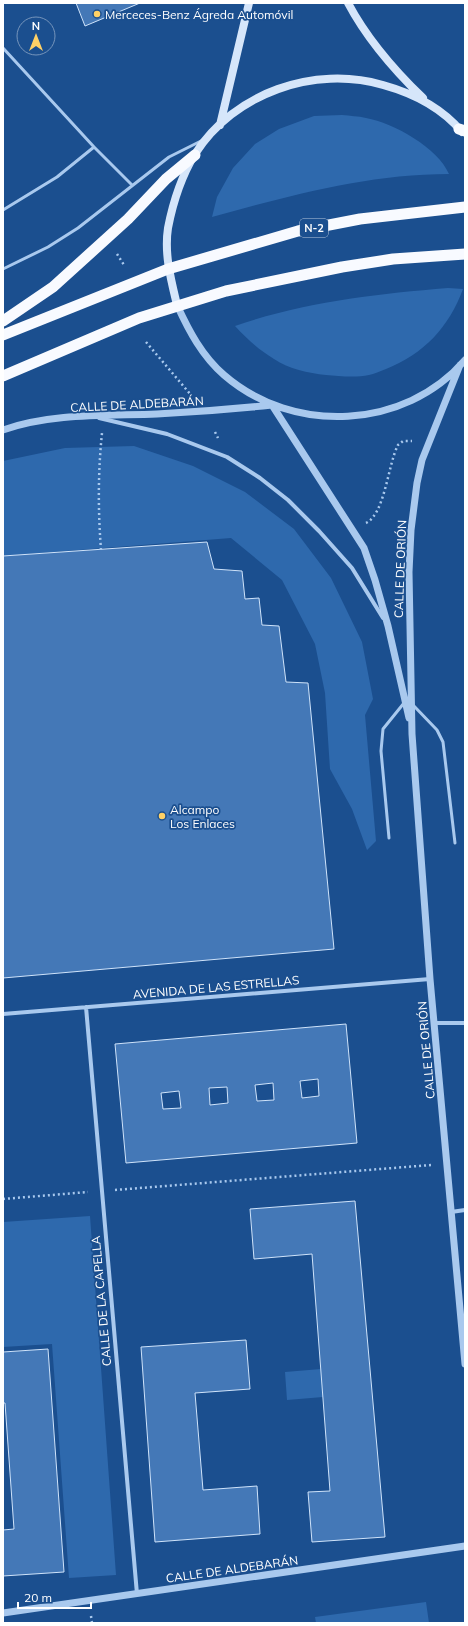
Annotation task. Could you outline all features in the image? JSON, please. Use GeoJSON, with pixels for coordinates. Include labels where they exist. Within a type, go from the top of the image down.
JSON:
{"type":"FeatureCollection","features":[{"type":"Feature","properties":{"kind":"highway"},"geometry":{"type":"LineString","coordinates":[[3,321],[53,287],[128,219],[166,180],[194,155]]}},
{"type":"Feature","properties":{"kind":"highway","name":"N-2"},"geometry":{"type":"LineString","coordinates":[[3,335],[168,269],[298,231],[360,219],[465,206]]}},
{"type":"Feature","properties":{"kind":"highway"},"geometry":{"type":"LineString","coordinates":[[3,376],[139,318],[177,305],[233,289],[342,267],[393,259],[465,254]]}},
{"type":"Feature","properties":{"kind":"main road"},"geometry":{"type":"LineString","coordinates":[[220,124],[249,3]]}},
{"type":"Feature","properties":{"kind":"main road"},"geometry":{"type":"LineString","coordinates":[[348,3],[367,35],[384,57],[429,104],[463,132]]}},
{"type":"Feature","properties":{"kind":"main road"},"geometry":{"type":"LineString","coordinates":[[177,305],[168,269],[168,229],[177,190],[194,155],[220,124],[246,104],[274,90],[305,81],[337,78],[369,81],[401,90],[429,104]]}},
{"type":"Feature","properties":{"kind":"street"},"geometry":{"type":"LineString","coordinates":[[177,305],[189,331],[204,354],[224,375],[247,392],[272,405],[292,411],[332,418],[352,417],[392,409],[411,401],[446,379],[463,363]]}},
{"type":"Feature","properties":{"kind":"street","name":"CALLE DE ORIÓN"},"geometry":{"type":"LineString","coordinates":[[463,363],[428,446],[417,483],[411,530],[409,572],[408,702],[412,734],[430,979],[465,1364]]}},
{"type":"Feature","properties":{"kind":"street","name":"CALLE DE ALDEBARÁN"},"geometry":{"type":"LineString","coordinates":[[3,430],[41,420],[89,416],[202,412],[272,405]]}},
{"type":"Feature","properties":{"kind":"street","name":"CALLE DE ORIÓN"},"geometry":{"type":"LineString","coordinates":[[272,405],[364,548],[376,580],[408,702]]}},
{"type":"Feature","properties":{"kind":"street","name":"CALLE DE ORIÓN"},"geometry":{"type":"LineString","coordinates":[[89,416],[167,434],[227,458],[260,478],[288,500],[319,531],[352,568],[388,626]]}},
{"type":"Feature","properties":{"kind":"street","name":"AVENIDA DE LAS ESTRELLAS"},"geometry":{"type":"LineString","coordinates":[[3,1014],[430,979]]}},
{"type":"Feature","properties":{"kind":"street","name":"CALLE DE LA CAPELLA"},"geometry":{"type":"LineString","coordinates":[[86,1007],[137,1594]]}},
{"type":"Feature","properties":{"kind":"street"},"geometry":{"type":"LineString","coordinates":[[435,1023],[465,1023]]}},
{"type":"Feature","properties":{"kind":"street"},"geometry":{"type":"LineString","coordinates":[[451,1212],[465,1210]]}},
{"type":"Feature","properties":{"kind":"street","name":"CALLE DE ALDEBARÁN"},"geometry":{"type":"LineString","coordinates":[[3,1613],[465,1546]]}},
{"type":"Feature","properties":{"kind":"lane"},"geometry":{"type":"LineString","coordinates":[[3,48],[94,147],[132,185]]}},
{"type":"Feature","properties":{"kind":"lane"},"geometry":{"type":"LineString","coordinates":[[3,269],[48,247],[78,228],[169,157],[207,138]]}},
{"type":"Feature","properties":{"kind":"lane"},"geometry":{"type":"LineString","coordinates":[[3,210],[57,177],[94,147]]}},
{"type":"Feature","properties":{"kind":"lane"},"geometry":{"type":"LineString","coordinates":[[388,838],[381,751],[383,729],[408,702],[437,730],[443,742],[455,843]]}},
{"type":"Feature","properties":{"kind":"path"},"geometry":{"type":"LineString","coordinates":[[117,254],[124,265]]}},
{"type":"Feature","properties":{"kind":"path"},"geometry":{"type":"LineString","coordinates":[[146,342],[194,400]]}},
{"type":"Feature","properties":{"kind":"path"},"geometry":{"type":"LineString","coordinates":[[102,550],[99,515],[98,467],[103,419]]}},
{"type":"Feature","properties":{"kind":"path"},"geometry":{"type":"LineString","coordinates":[[364,525],[372,520],[378,510],[398,445],[400,442],[407,440],[415,442]]}},
{"type":"Feature","properties":{"kind":"path"},"geometry":{"type":"LineString","coordinates":[[3,1199],[447,1164]]}},
{"type":"Feature","properties":{"kind":"shaded area"},"geometry":{"type":"Polygon","coordinates":[[[342,115],[377,121],[402,131],[425,146],[435,155],[449,174],[418,175],[358,182],[299,194],[212,217],[217,197],[233,168],[255,144],[279,129],[314,116],[342,115]]]}},
{"type":"Feature","properties":{"kind":"shaded area"},"geometry":{"type":"Polygon","coordinates":[[[448,288],[463,289],[457,303],[443,327],[434,338],[412,356],[400,363],[364,376],[353,377],[326,375],[292,368],[263,352],[235,326],[287,311],[340,300],[448,288]]]}},
{"type":"Feature","properties":{"kind":"shaded area"},"geometry":{"type":"Polygon","coordinates":[[[134,446],[193,466],[245,492],[294,529],[331,578],[362,642],[373,699],[365,715],[376,841],[367,850],[352,809],[330,769],[325,693],[315,644],[282,580],[231,538],[3,556],[3,461],[65,448],[134,446]]]}},
{"type":"Feature","properties":{"kind":"shaded area"},"geometry":{"type":"Polygon","coordinates":[[[90,1216],[116,1575],[69,1578],[52,1344],[3,1347],[3,1222],[90,1216]]]}},
{"type":"Feature","properties":{"kind":"shaded area"},"geometry":{"type":"Polygon","coordinates":[[[321,1369],[323,1397],[287,1400],[285,1372],[321,1369]]]}},
{"type":"Feature","properties":{"kind":"shaded area"},"geometry":{"type":"Polygon","coordinates":[[[426,1602],[429,1623],[316,1623],[315,1617],[426,1602]]]}},
{"type":"Feature","properties":{"kind":"building","name":"Merceces-Benz Ágreda Automóvil"},"geometry":{"type":"Polygon","coordinates":[[[76,3],[140,3],[85,26],[76,3]]]}},
{"type":"Feature","properties":{"kind":"building","name":"Alcampo Los Enlaces"},"geometry":{"type":"Polygon","coordinates":[[[207,542],[214,569],[242,571],[245,599],[259,598],[262,625],[279,626],[286,682],[308,683],[334,949],[3,978],[3,556],[207,542]]]}},
{"type":"Feature","properties":{"kind":"building"},"geometry":{"type":"Polygon","coordinates":[[[346,1024],[357,1143],[126,1163],[115,1044],[346,1024]],[[318,1079],[300,1081],[302,1098],[319,1096],[318,1079]],[[273,1083],[255,1085],[257,1101],[274,1100],[273,1083]],[[227,1087],[209,1088],[210,1105],[228,1103],[227,1087]],[[179,1091],[161,1093],[163,1109],[181,1108],[179,1091]]]}},
{"type":"Feature","properties":{"kind":"building"},"geometry":{"type":"Polygon","coordinates":[[[355,1201],[385,1537],[312,1542],[308,1492],[330,1491],[312,1254],[254,1259],[250,1209],[355,1201]]]}},
{"type":"Feature","properties":{"kind":"building"},"geometry":{"type":"Polygon","coordinates":[[[246,1340],[250,1389],[195,1393],[203,1490],[257,1486],[260,1534],[155,1542],[141,1347],[246,1340]]]}},
{"type":"Feature","properties":{"kind":"building"},"geometry":{"type":"Polygon","coordinates":[[[48,1349],[64,1572],[3,1576],[3,1530],[14,1529],[5,1403],[3,1403],[3,1352],[48,1349]]]}},
{"type":"Feature","properties":{"kind":"place","name":"Merceces-Benz Ágreda Automóvil"},"geometry":{"type":"Point","coordinates":[97,14]}},
{"type":"Feature","properties":{"kind":"place","name":"Alcampo Los Enlaces"},"geometry":{"type":"Point","coordinates":[162,816]}}]}
